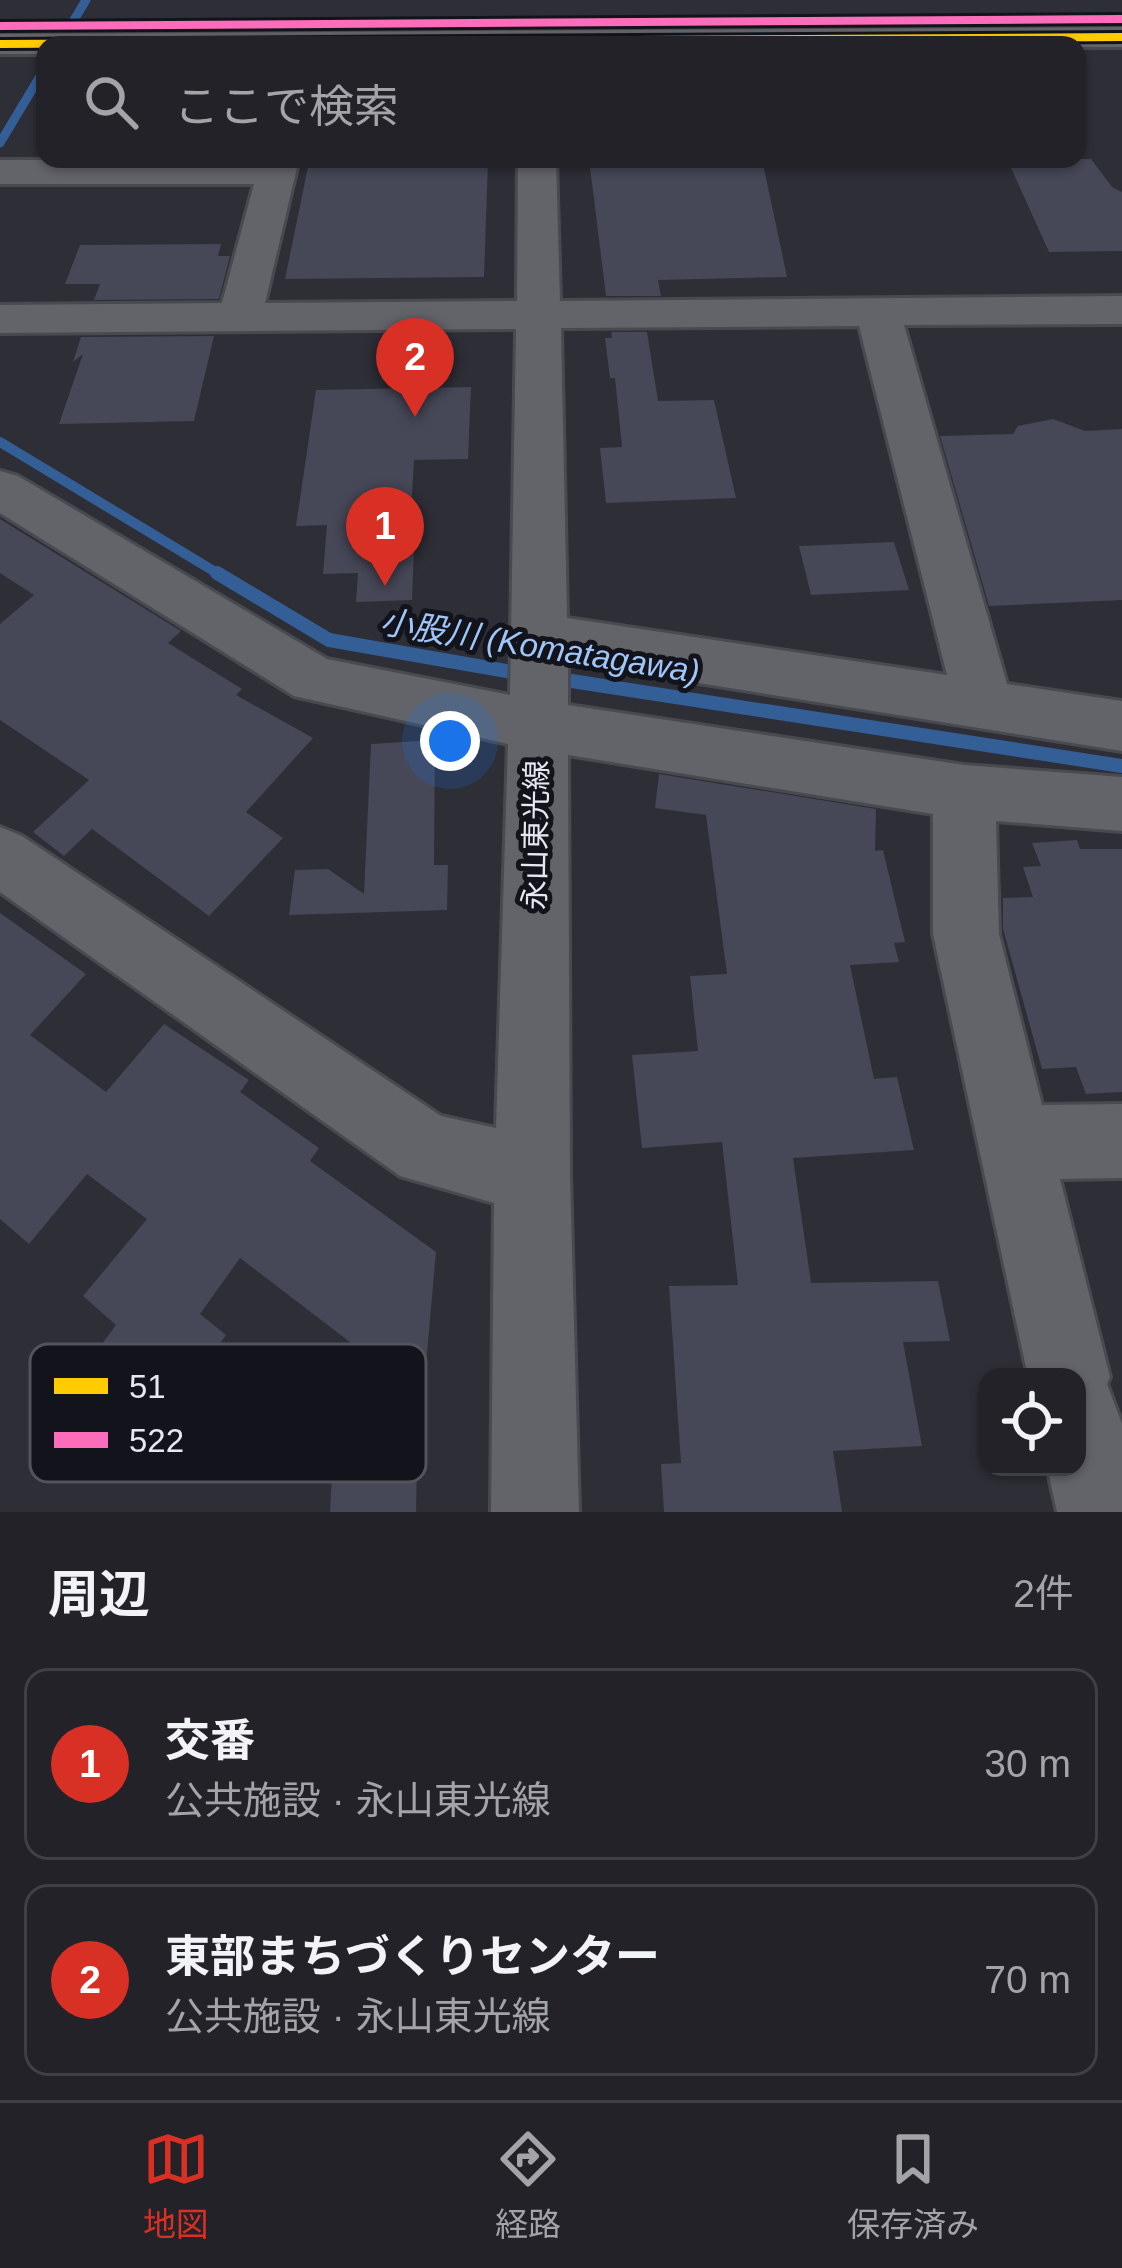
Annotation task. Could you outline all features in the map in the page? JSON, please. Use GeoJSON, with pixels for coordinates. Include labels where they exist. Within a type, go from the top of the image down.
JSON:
{"type":"FeatureCollection","features":[{"type":"Feature","properties":{"kind":"street"},"geometry":{"type":"LineString","coordinates":[[330,36],[373,0]]}},
{"type":"Feature","properties":{"kind":"street"},"geometry":{"type":"LineString","coordinates":[[537,0],[537,36]]}},
{"type":"Feature","properties":{"kind":"street"},"geometry":{"type":"LineString","coordinates":[[1031,0],[1051,36]]}},
{"type":"Feature","properties":{"kind":"street"},"geometry":{"type":"LineString","coordinates":[[1086,40],[1120,41]]}},
{"type":"Feature","properties":{"kind":"street"},"geometry":{"type":"LineString","coordinates":[[0,44],[36,44]]}},
{"type":"Feature","properties":{"kind":"street"},"geometry":{"type":"LineString","coordinates":[[4,172],[161,168]]}},
{"type":"Feature","properties":{"kind":"street"},"geometry":{"type":"LineString","coordinates":[[240,317],[278,168]]}},
{"type":"Feature","properties":{"kind":"street","name":"永山東光線"},"geometry":{"type":"LineString","coordinates":[[535,1512],[537,168]]}},
{"type":"Feature","properties":{"kind":"street"},"geometry":{"type":"LineString","coordinates":[[0,319],[1122,310]]}},
{"type":"Feature","properties":{"kind":"street"},"geometry":{"type":"LineString","coordinates":[[878,313],[985,705]]}},
{"type":"Feature","properties":{"kind":"street"},"geometry":{"type":"LineString","coordinates":[[0,489],[314,680],[538,682],[985,705],[1122,726]]}},
{"type":"Feature","properties":{"kind":"street"},"geometry":{"type":"LineString","coordinates":[[538,682],[964,792],[1122,804]]}},
{"type":"Feature","properties":{"kind":"street"},"geometry":{"type":"LineString","coordinates":[[964,792],[966,934],[1067,1368]]}},
{"type":"Feature","properties":{"kind":"street"},"geometry":{"type":"LineString","coordinates":[[2,860],[426,1150],[532,1174]]}},
{"type":"Feature","properties":{"kind":"street"},"geometry":{"type":"LineString","coordinates":[[1011,1142],[1122,1141]]}},
{"type":"Feature","properties":{"kind":"street"},"geometry":{"type":"LineString","coordinates":[[1086,1450],[1101,1512]]}},
{"type":"Feature","properties":{"kind":"building"},"geometry":{"type":"Polygon","coordinates":[[[1086,159],[1091,159],[1112,187],[1122,192],[1122,251],[1049,252],[1011,168],[1086,168],[1086,159]]]}},
{"type":"Feature","properties":{"kind":"building"},"geometry":{"type":"Polygon","coordinates":[[[308,168],[488,168],[484,277],[285,279],[308,168]]]}},
{"type":"Feature","properties":{"kind":"building"},"geometry":{"type":"Polygon","coordinates":[[[590,168],[764,168],[787,277],[658,280],[661,296],[606,296],[590,168]]]}},
{"type":"Feature","properties":{"kind":"building"},"geometry":{"type":"Polygon","coordinates":[[[221,244],[218,256],[230,256],[219,299],[94,300],[100,284],[65,284],[80,245],[221,244]]]}},
{"type":"Feature","properties":{"kind":"building"},"geometry":{"type":"Polygon","coordinates":[[[611,332],[647,332],[658,401],[714,400],[736,498],[606,503],[600,448],[622,447],[615,378],[610,378],[605,338],[612,338],[611,332]]]}},
{"type":"Feature","properties":{"kind":"building"},"geometry":{"type":"Polygon","coordinates":[[[214,336],[194,421],[59,424],[83,354],[73,362],[81,337],[214,336]]]}},
{"type":"Feature","properties":{"kind":"building"},"geometry":{"type":"Polygon","coordinates":[[[471,387],[468,459],[414,460],[409,546],[414,546],[412,600],[356,602],[358,573],[323,574],[327,525],[296,526],[316,390],[471,387]]]}},
{"type":"Feature","properties":{"kind":"building"},"geometry":{"type":"Polygon","coordinates":[[[1053,419],[1085,431],[1122,429],[1122,600],[989,606],[940,436],[1013,434],[1018,426],[1053,419]]]}},
{"type":"Feature","properties":{"kind":"building"},"geometry":{"type":"Polygon","coordinates":[[[0,519],[181,631],[168,643],[242,689],[236,695],[313,738],[246,812],[283,838],[209,916],[92,829],[64,856],[33,832],[89,780],[0,720],[0,624],[34,595],[0,573],[0,519]]]}},
{"type":"Feature","properties":{"kind":"building"},"geometry":{"type":"Polygon","coordinates":[[[894,542],[909,590],[811,595],[799,546],[894,542]]]}},
{"type":"Feature","properties":{"kind":"building"},"geometry":{"type":"Polygon","coordinates":[[[435,740],[434,865],[448,865],[447,910],[289,915],[295,870],[328,869],[364,894],[371,744],[435,740]]]}},
{"type":"Feature","properties":{"kind":"building"},"geometry":{"type":"Polygon","coordinates":[[[659,774],[876,809],[875,851],[883,850],[905,942],[894,943],[899,962],[850,965],[874,1079],[897,1077],[914,1150],[793,1158],[811,1283],[938,1281],[950,1341],[903,1342],[922,1446],[833,1451],[842,1512],[664,1512],[661,1464],[681,1463],[669,1286],[738,1285],[722,1142],[642,1148],[632,1055],[698,1051],[690,976],[727,974],[706,815],[655,808],[659,774]]]}},
{"type":"Feature","properties":{"kind":"building"},"geometry":{"type":"Polygon","coordinates":[[[1077,840],[1080,849],[1122,849],[1122,1092],[1086,1094],[1076,1067],[1042,1069],[1003,929],[1003,898],[1033,897],[1023,867],[1041,866],[1032,843],[1077,840]]]}},
{"type":"Feature","properties":{"kind":"building"},"geometry":{"type":"Polygon","coordinates":[[[0,913],[86,974],[30,1035],[106,1092],[164,1024],[249,1080],[240,1092],[319,1148],[310,1161],[436,1252],[426,1364],[426,1344],[352,1344],[240,1258],[200,1314],[226,1335],[220,1344],[102,1344],[116,1325],[83,1296],[147,1219],[87,1174],[29,1244],[0,1219],[0,913]]]}},
{"type":"Feature","properties":{"kind":"building"},"geometry":{"type":"Polygon","coordinates":[[[332,1482],[417,1482],[416,1512],[330,1512],[332,1482]]]}},
{"type":"Feature","properties":{"kind":"waterway","name":"小股川 (Komatagawa)"},"geometry":{"type":"LineString","coordinates":[[64,36],[86,0]]}},
{"type":"Feature","properties":{"kind":"waterway","name":"小股川 (Komatagawa)"},"geometry":{"type":"LineString","coordinates":[[0,143],[36,83]]}},
{"type":"Feature","properties":{"kind":"waterway","name":"小股川 (Komatagawa)"},"geometry":{"type":"LineString","coordinates":[[0,442],[220,575]]}},
{"type":"Feature","properties":{"kind":"waterway","name":"小股川 (Komatagawa)"},"geometry":{"type":"LineString","coordinates":[[220,575],[329,640],[524,674]]}},
{"type":"Feature","properties":{"kind":"waterway","name":"小股川 (Komatagawa)"},"geometry":{"type":"LineString","coordinates":[[552,678],[1122,766]]}},
{"type":"Feature","properties":{"kind":"transit line","name":"522"},"geometry":{"type":"LineString","coordinates":[[0,26],[1122,19]]}},
{"type":"Feature","properties":{"kind":"transit line","name":"51"},"geometry":{"type":"LineString","coordinates":[[1086,37],[1122,37]]}},
{"type":"Feature","properties":{"kind":"transit line","name":"51"},"geometry":{"type":"LineString","coordinates":[[0,44],[36,44]]}},
{"type":"Feature","properties":{"kind":"place","name":"東部まちづくりセンター"},"geometry":{"type":"Point","coordinates":[415,417]}},
{"type":"Feature","properties":{"kind":"place","name":"交番"},"geometry":{"type":"Point","coordinates":[385,586]}}]}
